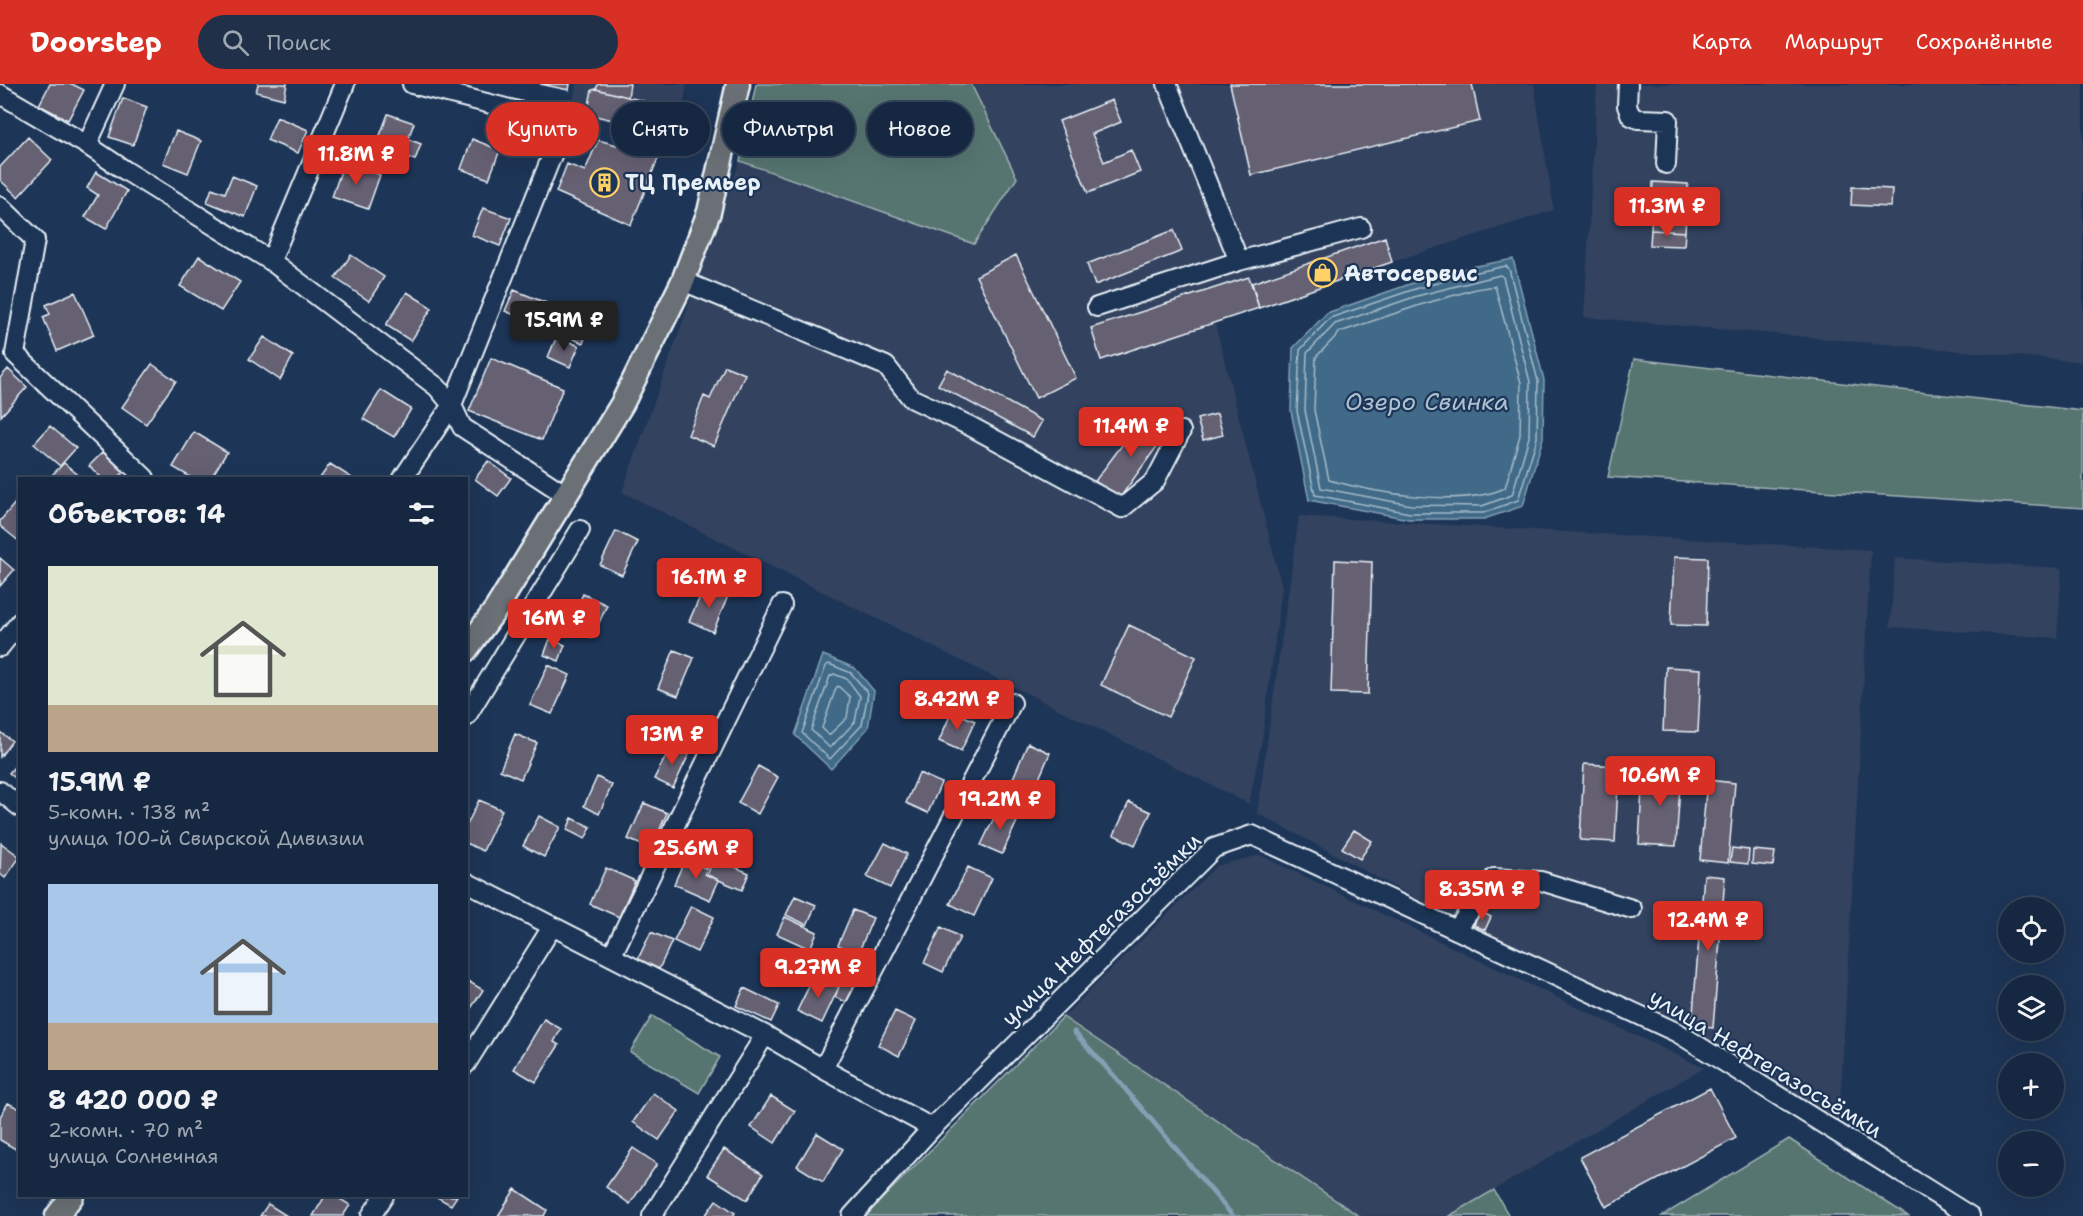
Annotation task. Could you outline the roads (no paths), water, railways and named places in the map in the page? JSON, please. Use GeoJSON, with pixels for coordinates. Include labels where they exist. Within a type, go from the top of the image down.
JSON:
{"type":"FeatureCollection","features":[{"type":"Feature","properties":{"kind":"main road"},"geometry":{"type":"LineString","coordinates":[[468,647],[496,609],[622,404],[683,281],[709,212],[738,84]]}},
{"type":"Feature","properties":{"kind":"main road"},"geometry":{"type":"LineString","coordinates":[[57,1216],[71,1197]]}},
{"type":"Feature","properties":{"kind":"street"},"geometry":{"type":"LineString","coordinates":[[87,145],[115,84]]}},
{"type":"Feature","properties":{"kind":"street"},"geometry":{"type":"LineString","coordinates":[[272,261],[345,84]]}},
{"type":"Feature","properties":{"kind":"street"},"geometry":{"type":"LineString","coordinates":[[404,477],[452,405],[565,123],[412,84]]}},
{"type":"Feature","properties":{"kind":"street"},"geometry":{"type":"LineString","coordinates":[[1167,84],[1239,261]]}},
{"type":"Feature","properties":{"kind":"street"},"geometry":{"type":"LineString","coordinates":[[1628,84],[1627,106],[1632,116],[1638,119],[1668,120],[1666,164]]}},
{"type":"Feature","properties":{"kind":"street"},"geometry":{"type":"LineString","coordinates":[[0,94],[87,145],[272,261],[437,387],[452,405],[462,427],[566,495]]}},
{"type":"Feature","properties":{"kind":"street"},"geometry":{"type":"LineString","coordinates":[[0,206],[35,240],[15,354],[138,476]]}},
{"type":"Feature","properties":{"kind":"street"},"geometry":{"type":"LineString","coordinates":[[1097,307],[1239,261],[1361,228]]}},
{"type":"Feature","properties":{"kind":"street"},"geometry":{"type":"LineString","coordinates":[[683,281],[886,366],[911,398],[970,426],[1122,508],[1155,481],[1181,431]]}},
{"type":"Feature","properties":{"kind":"street"},"geometry":{"type":"LineString","coordinates":[[0,362],[17,343]]}},
{"type":"Feature","properties":{"kind":"street"},"geometry":{"type":"LineString","coordinates":[[468,714],[580,530]]}},
{"type":"Feature","properties":{"kind":"street"},"geometry":{"type":"LineString","coordinates":[[612,956],[782,605]]}},
{"type":"Feature","properties":{"kind":"street"},"geometry":{"type":"LineString","coordinates":[[0,647],[18,624]]}},
{"type":"Feature","properties":{"kind":"street"},"geometry":{"type":"LineString","coordinates":[[823,1069],[1012,703]]}},
{"type":"Feature","properties":{"kind":"street"},"geometry":{"type":"LineString","coordinates":[[0,791],[18,805]]}},
{"type":"Feature","properties":{"kind":"street","name":"улица Нефтегазосъёмки"},"geometry":{"type":"LineString","coordinates":[[852,1216],[932,1128],[1214,848],[1252,835],[1678,1033],[1970,1216]]}},
{"type":"Feature","properties":{"kind":"street"},"geometry":{"type":"LineString","coordinates":[[1456,930],[1494,878],[1540,881],[1632,909]]}},
{"type":"Feature","properties":{"kind":"street"},"geometry":{"type":"LineString","coordinates":[[468,883],[765,1035],[932,1128]]}},
{"type":"Feature","properties":{"kind":"street"},"geometry":{"type":"LineString","coordinates":[[468,1061],[552,927]]}},
{"type":"Feature","properties":{"kind":"street"},"geometry":{"type":"LineString","coordinates":[[652,1216],[765,1035]]}},
{"type":"Feature","properties":{"kind":"street"},"geometry":{"type":"LineString","coordinates":[[371,1216],[383,1197]]}},
{"type":"Feature","properties":{"kind":"water","name":"Озеро Свинка"},"geometry":{"type":"Polygon","coordinates":[[[1513,259],[1544,380],[1543,438],[1523,506],[1484,519],[1409,519],[1309,500],[1291,411],[1293,348],[1327,313],[1413,283],[1471,267],[1513,259]]]}},
{"type":"Feature","properties":{"kind":"water"},"geometry":{"type":"Polygon","coordinates":[[[823,655],[855,668],[874,691],[868,728],[831,769],[795,735],[823,655]]]}},
{"type":"Feature","properties":{"kind":"waterway"},"geometry":{"type":"LineString","coordinates":[[1074,1032],[1233,1216]]}},
{"type":"Feature","properties":{"kind":"place","name":"ТЦ Премьер"},"geometry":{"type":"Point","coordinates":[604,182]}},
{"type":"Feature","properties":{"kind":"place","name":"Автосервис"},"geometry":{"type":"Point","coordinates":[1323,273]}}]}
